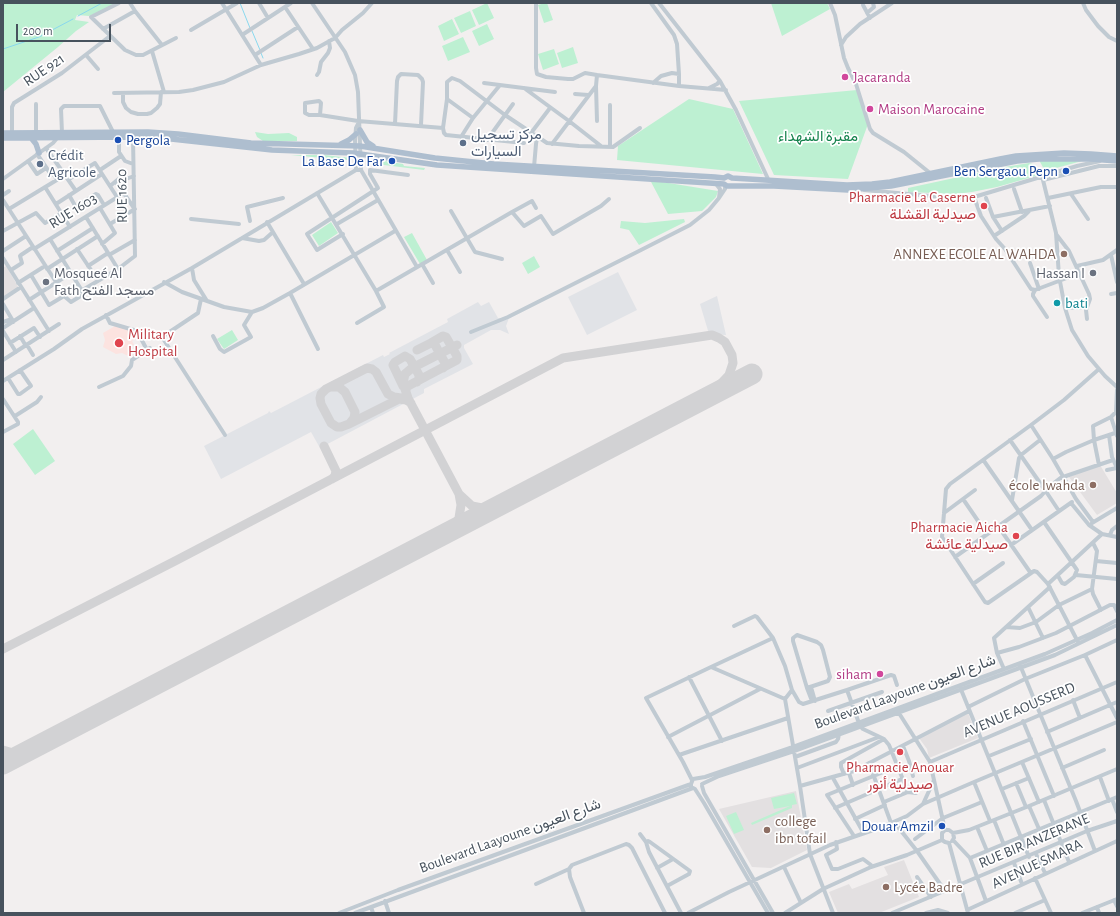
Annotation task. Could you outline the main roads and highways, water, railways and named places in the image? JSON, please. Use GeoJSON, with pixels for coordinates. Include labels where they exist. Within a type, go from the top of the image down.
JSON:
{"type":"FeatureCollection","features":[{"type":"Feature","properties":{"kind":"main road"},"geometry":{"type":"LineString","coordinates":[[340,145],[349,140],[358,127],[366,142],[377,148]]}},
{"type":"Feature","properties":{"kind":"main road"},"geometry":{"type":"LineString","coordinates":[[3,138],[32,139],[60,135],[113,132],[272,150],[357,154],[437,165],[727,185],[860,190],[891,186],[1017,161],[1039,159],[1117,161]]}},
{"type":"Feature","properties":{"kind":"main road"},"geometry":{"type":"LineString","coordinates":[[3,133],[119,137],[178,134],[251,143],[357,146],[442,159],[494,164],[724,178],[728,176],[732,178],[769,181],[847,185],[872,184],[1016,156],[1064,153],[1117,156]]}},
{"type":"Feature","properties":{"kind":"main road"},"geometry":{"type":"LineString","coordinates":[[32,139],[36,144],[38,154]]}},
{"type":"Feature","properties":{"kind":"main road"},"geometry":{"type":"LineString","coordinates":[[724,178],[723,180],[727,185]]}},
{"type":"Feature","properties":{"kind":"main road"},"geometry":{"type":"LineString","coordinates":[[727,185],[733,181],[732,178]]}},
{"type":"Feature","properties":{"kind":"waterway"},"geometry":{"type":"LineString","coordinates":[[78,16],[102,3]]}},
{"type":"Feature","properties":{"kind":"waterway"},"geometry":{"type":"LineString","coordinates":[[240,3],[250,28]]}},
{"type":"Feature","properties":{"kind":"waterway"},"geometry":{"type":"LineString","coordinates":[[3,49],[39,37],[73,19]]}},
{"type":"Feature","properties":{"kind":"waterway"},"geometry":{"type":"LineString","coordinates":[[252,31],[260,50]]}},
{"type":"Feature","properties":{"kind":"waterway"},"geometry":{"type":"LineString","coordinates":[[261,53],[263,58]]}},
{"type":"Feature","properties":{"kind":"place","name":"Jacaranda"},"geometry":{"type":"Point","coordinates":[845,77]}},
{"type":"Feature","properties":{"kind":"place","name":"Maison Marocaine"},"geometry":{"type":"Point","coordinates":[870,109]}},
{"type":"Feature","properties":{"kind":"place","name":"Pergola"},"geometry":{"type":"Point","coordinates":[118,140]}},
{"type":"Feature","properties":{"kind":"place","name":"مركز تسجيل السيارات"},"geometry":{"type":"Point","coordinates":[463,143]}},
{"type":"Feature","properties":{"kind":"place","name":"La Base De Far"},"geometry":{"type":"Point","coordinates":[392,161]}},
{"type":"Feature","properties":{"kind":"place","name":"Crédit Agricole"},"geometry":{"type":"Point","coordinates":[40,164]}},
{"type":"Feature","properties":{"kind":"place","name":"Ben Sergaou Pepn"},"geometry":{"type":"Point","coordinates":[1066,171]}},
{"type":"Feature","properties":{"kind":"place","name":"Pharmacie La Caserne صيدلية القشلة"},"geometry":{"type":"Point","coordinates":[984,206]}},
{"type":"Feature","properties":{"kind":"place","name":"ANNEXE ECOLE AL WAHDA"},"geometry":{"type":"Point","coordinates":[1064,254]}},
{"type":"Feature","properties":{"kind":"place","name":"Hassan I"},"geometry":{"type":"Point","coordinates":[1093,273]}},
{"type":"Feature","properties":{"kind":"place","name":"Mosqueé Al Fath مسجد الفتح"},"geometry":{"type":"Point","coordinates":[46,282]}},
{"type":"Feature","properties":{"kind":"place","name":"bati"},"geometry":{"type":"Point","coordinates":[1057,303]}},
{"type":"Feature","properties":{"kind":"place","name":"Military Hospital"},"geometry":{"type":"Point","coordinates":[119,343]}},
{"type":"Feature","properties":{"kind":"place","name":"école lwahda"},"geometry":{"type":"Point","coordinates":[1093,485]}},
{"type":"Feature","properties":{"kind":"place","name":"Pharmacie Aicha صيدلية عائشة"},"geometry":{"type":"Point","coordinates":[1016,536]}},
{"type":"Feature","properties":{"kind":"place","name":"siham"},"geometry":{"type":"Point","coordinates":[880,674]}},
{"type":"Feature","properties":{"kind":"place","name":"Pharmacie Anouar صيدلية أنور"},"geometry":{"type":"Point","coordinates":[900,752]}},
{"type":"Feature","properties":{"kind":"place","name":"Douar Amzil"},"geometry":{"type":"Point","coordinates":[942,826]}},
{"type":"Feature","properties":{"kind":"place","name":"college ibn tofail"},"geometry":{"type":"Point","coordinates":[767,830]}},
{"type":"Feature","properties":{"kind":"place","name":"Lycée Badre"},"geometry":{"type":"Point","coordinates":[886,887]}},
{"type":"Feature","properties":{"kind":"park label","name":"مقبرة الشهداء"},"geometry":{"type":"Point","coordinates":[818,136]}}]}
